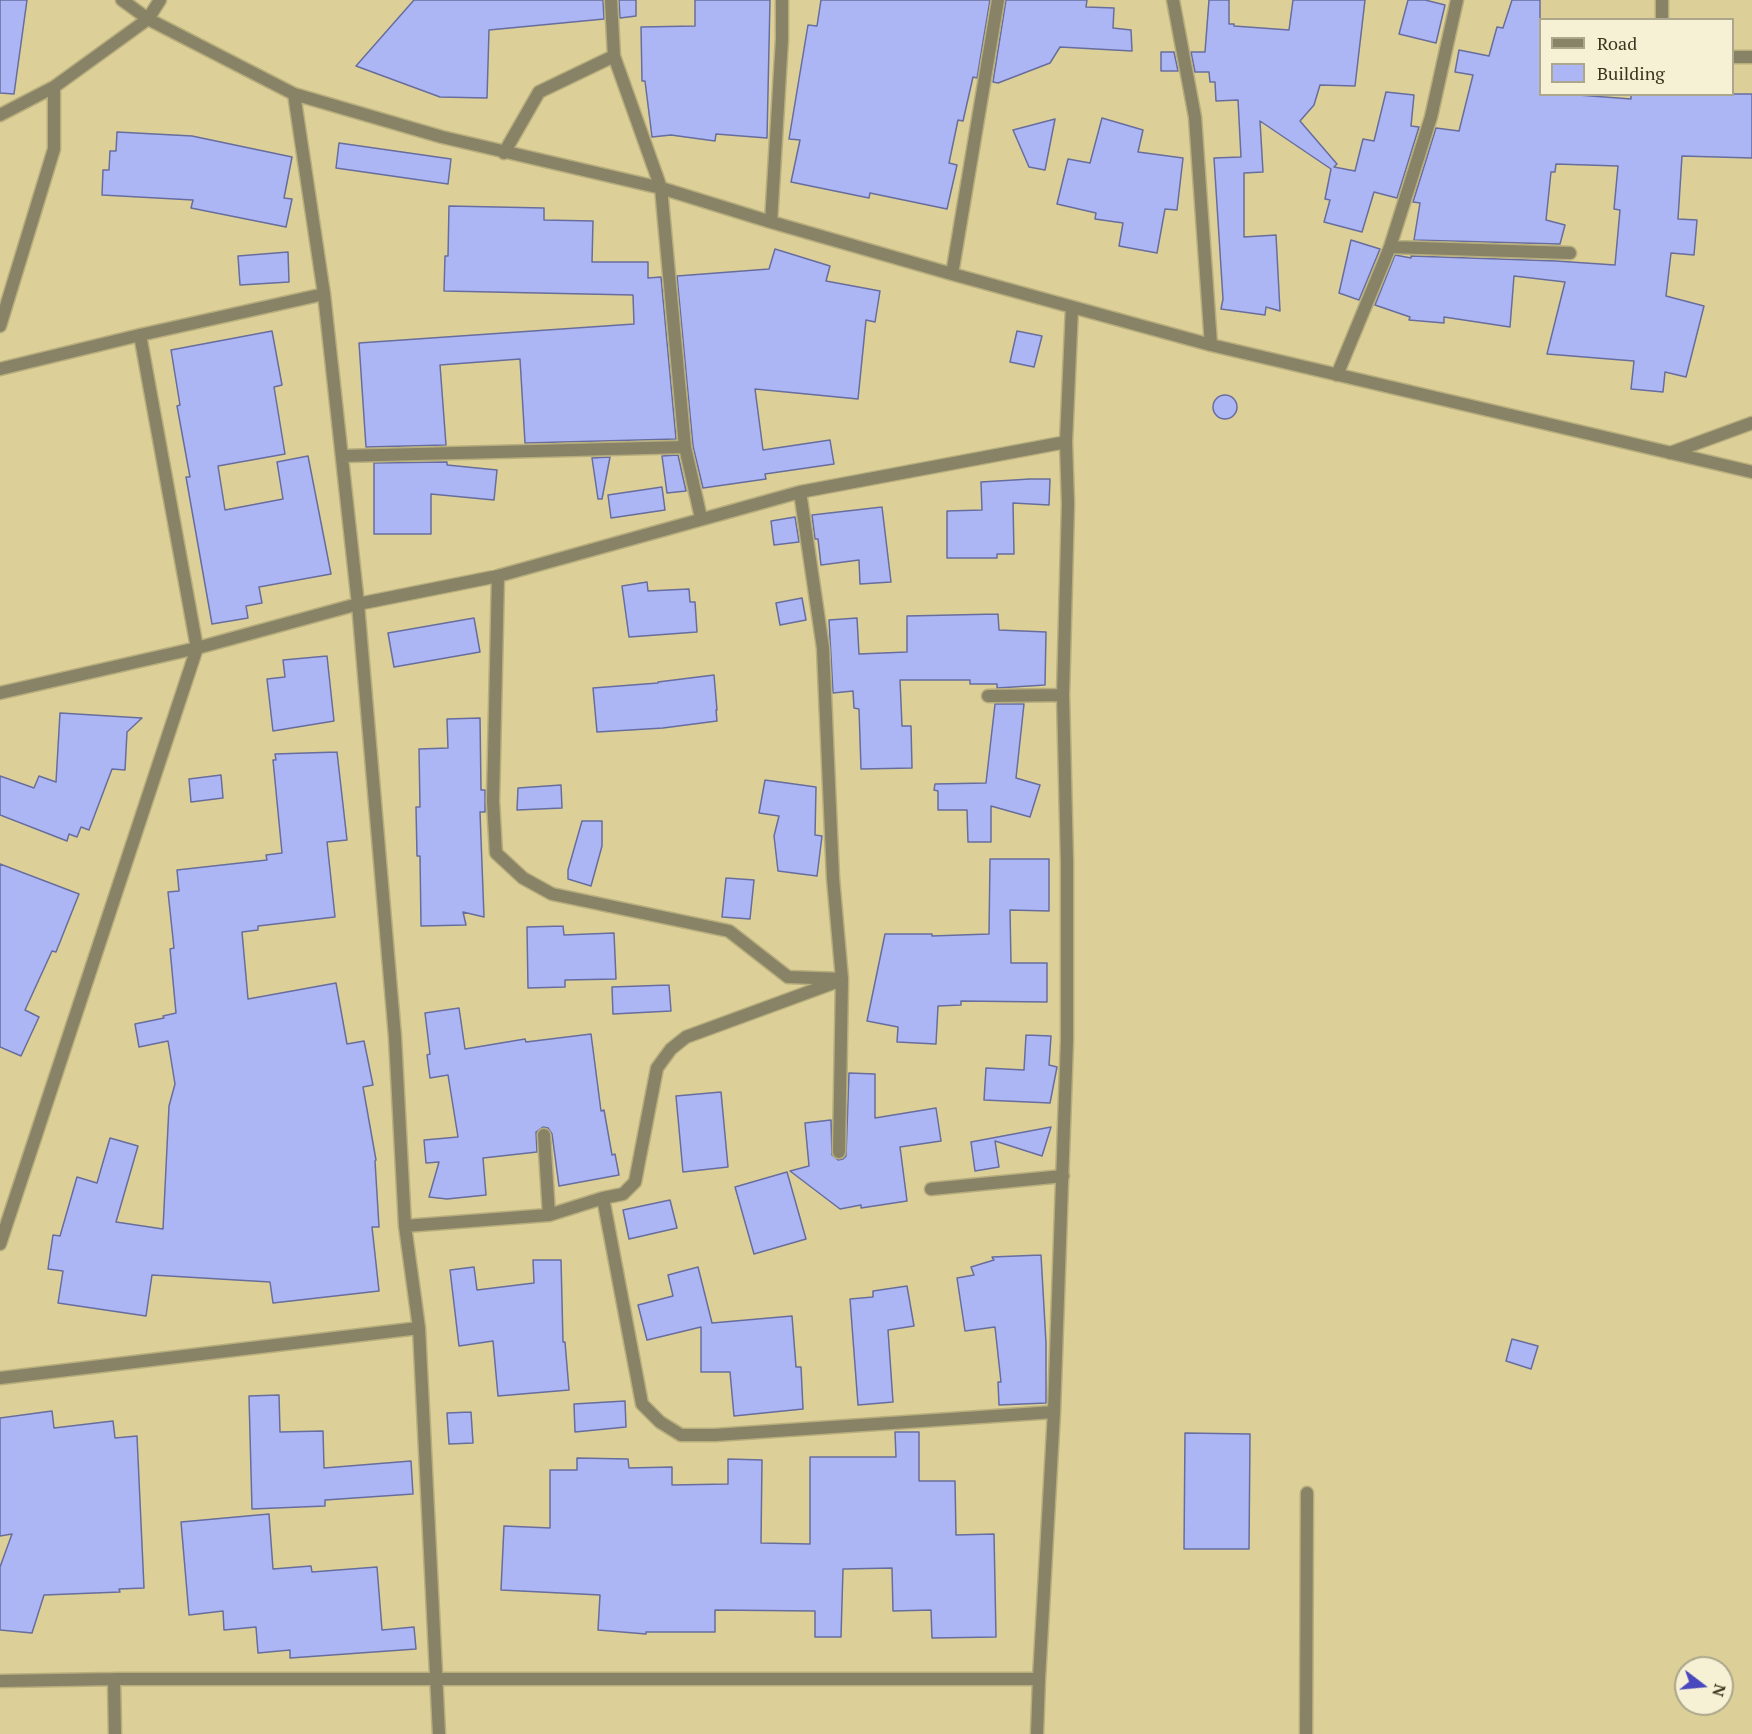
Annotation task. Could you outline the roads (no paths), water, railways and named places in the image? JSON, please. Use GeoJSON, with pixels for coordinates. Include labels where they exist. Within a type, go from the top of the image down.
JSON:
{"type":"FeatureCollection","features":[{"type":"Feature","properties":{"kind":"street"},"geometry":{"type":"LineString","coordinates":[[122,0],[148,19],[294,94],[442,137],[661,188],[952,274],[1211,345],[1752,472]]}},
{"type":"Feature","properties":{"kind":"street"},"geometry":{"type":"LineString","coordinates":[[0,115],[54,87],[148,19],[160,0]]}},
{"type":"Feature","properties":{"kind":"street"},"geometry":{"type":"LineString","coordinates":[[611,0],[614,56],[661,188],[685,447],[701,518]]}},
{"type":"Feature","properties":{"kind":"street"},"geometry":{"type":"LineString","coordinates":[[771,222],[782,39],[782,0]]}},
{"type":"Feature","properties":{"kind":"street"},"geometry":{"type":"LineString","coordinates":[[952,274],[998,0]]}},
{"type":"Feature","properties":{"kind":"street"},"geometry":{"type":"LineString","coordinates":[[1173,0],[1195,117],[1211,345]]}},
{"type":"Feature","properties":{"kind":"street"},"geometry":{"type":"LineString","coordinates":[[1336,375],[1390,247],[1431,117],[1457,0]]}},
{"type":"Feature","properties":{"kind":"street"},"geometry":{"type":"LineString","coordinates":[[1662,0],[1662,18]]}},
{"type":"Feature","properties":{"kind":"street"},"geometry":{"type":"LineString","coordinates":[[504,153],[539,92],[614,56]]}},
{"type":"Feature","properties":{"kind":"street"},"geometry":{"type":"LineString","coordinates":[[1734,57],[1752,57]]}},
{"type":"Feature","properties":{"kind":"street"},"geometry":{"type":"LineString","coordinates":[[0,326],[54,149],[54,87]]}},
{"type":"Feature","properties":{"kind":"street"},"geometry":{"type":"LineString","coordinates":[[294,94],[324,294],[358,604],[395,1037],[405,1226],[419,1328],[439,1734]]}},
{"type":"Feature","properties":{"kind":"street"},"geometry":{"type":"LineString","coordinates":[[1390,247],[1570,254]]}},
{"type":"Feature","properties":{"kind":"street"},"geometry":{"type":"LineString","coordinates":[[0,369],[324,294]]}},
{"type":"Feature","properties":{"kind":"street"},"geometry":{"type":"LineString","coordinates":[[1037,1734],[1054,1412],[1067,1040],[1063,694],[1068,504],[1066,442],[1072,307]]}},
{"type":"Feature","properties":{"kind":"street"},"geometry":{"type":"LineString","coordinates":[[0,1244],[197,648],[140,335]]}},
{"type":"Feature","properties":{"kind":"street"},"geometry":{"type":"LineString","coordinates":[[1670,453],[1752,423]]}},
{"type":"Feature","properties":{"kind":"street"},"geometry":{"type":"LineString","coordinates":[[0,693],[197,648],[358,604],[498,576],[800,492],[1066,442]]}},
{"type":"Feature","properties":{"kind":"street"},"geometry":{"type":"LineString","coordinates":[[342,456],[685,447]]}},
{"type":"Feature","properties":{"kind":"street"},"geometry":{"type":"LineString","coordinates":[[800,492],[823,648],[833,878],[842,979],[839,1152]]}},
{"type":"Feature","properties":{"kind":"street"},"geometry":{"type":"LineString","coordinates":[[498,576],[493,801],[496,853],[523,878],[552,894],[729,931],[788,977],[842,979]]}},
{"type":"Feature","properties":{"kind":"street"},"geometry":{"type":"LineString","coordinates":[[988,696],[1063,694]]}},
{"type":"Feature","properties":{"kind":"street"},"geometry":{"type":"LineString","coordinates":[[405,1226],[549,1215],[622,1194],[635,1182],[657,1068],[671,1049],[686,1037],[842,979]]}},
{"type":"Feature","properties":{"kind":"street"},"geometry":{"type":"LineString","coordinates":[[544,1135],[549,1215]]}},
{"type":"Feature","properties":{"kind":"street"},"geometry":{"type":"LineString","coordinates":[[932,1189],[1063,1176]]}},
{"type":"Feature","properties":{"kind":"street"},"geometry":{"type":"LineString","coordinates":[[603,1198],[642,1404],[660,1422],[681,1435],[715,1435],[1054,1412]]}},
{"type":"Feature","properties":{"kind":"street"},"geometry":{"type":"LineString","coordinates":[[0,1378],[419,1328]]}},
{"type":"Feature","properties":{"kind":"street"},"geometry":{"type":"LineString","coordinates":[[1306,1493],[1306,1734]]}},
{"type":"Feature","properties":{"kind":"street"},"geometry":{"type":"LineString","coordinates":[[0,1681],[1039,1678]]}},
{"type":"Feature","properties":{"kind":"street"},"geometry":{"type":"LineString","coordinates":[[114,1679],[115,1734]]}}]}
